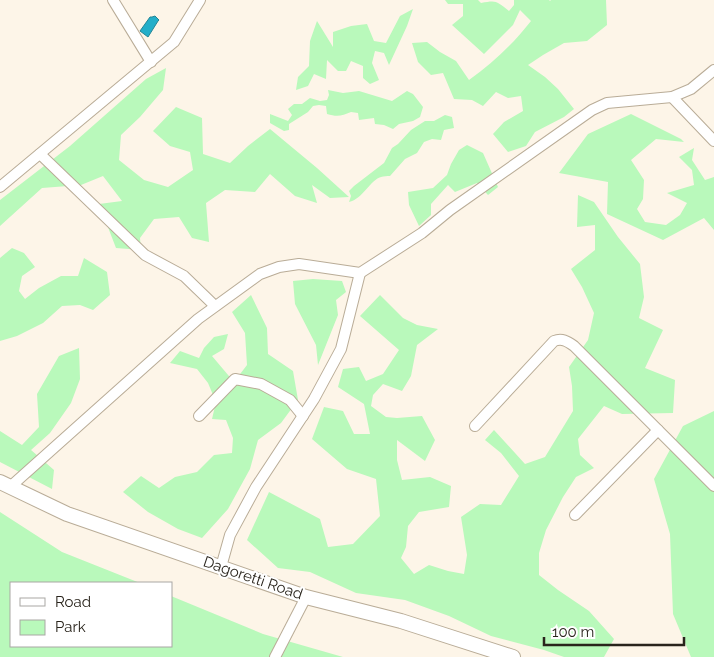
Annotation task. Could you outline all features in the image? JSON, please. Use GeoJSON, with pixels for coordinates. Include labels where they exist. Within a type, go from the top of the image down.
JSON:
{"type":"FeatureCollection","features":[{"type":"Feature","properties":{"kind":"main road","name":"Dagoretti Road"},"geometry":{"type":"LineString","coordinates":[[5,484],[67,514],[306,597],[401,621],[512,657]]}},
{"type":"Feature","properties":{"kind":"street"},"geometry":{"type":"LineString","coordinates":[[114,0],[151,62]]}},
{"type":"Feature","properties":{"kind":"street"},"geometry":{"type":"LineString","coordinates":[[0,187],[174,42],[196,2]]}},
{"type":"Feature","properties":{"kind":"street"},"geometry":{"type":"LineString","coordinates":[[5,484],[198,319],[260,274],[279,267],[299,264],[360,273],[422,233],[450,210],[592,110],[608,103],[672,97],[691,89],[714,70]]}},
{"type":"Feature","properties":{"kind":"street"},"geometry":{"type":"LineString","coordinates":[[672,97],[714,141]]}},
{"type":"Feature","properties":{"kind":"street"},"geometry":{"type":"LineString","coordinates":[[40,154],[145,255],[184,276],[215,306]]}},
{"type":"Feature","properties":{"kind":"street"},"geometry":{"type":"LineString","coordinates":[[221,567],[230,535],[252,495],[314,400],[341,349],[360,273]]}},
{"type":"Feature","properties":{"kind":"street"},"geometry":{"type":"LineString","coordinates":[[475,426],[554,341],[559,339],[574,346],[714,486]]}},
{"type":"Feature","properties":{"kind":"street"},"geometry":{"type":"LineString","coordinates":[[199,416],[235,379],[261,384],[290,400],[303,416]]}},
{"type":"Feature","properties":{"kind":"street"},"geometry":{"type":"LineString","coordinates":[[575,515],[658,430]]}},
{"type":"Feature","properties":{"kind":"street"},"geometry":{"type":"LineString","coordinates":[[275,657],[306,597]]}},
{"type":"Feature","properties":{"kind":"green space"},"geometry":{"type":"Polygon","coordinates":[[[445,0],[478,0],[481,3],[499,3],[509,11],[514,5],[514,0],[606,0],[607,25],[587,41],[564,43],[528,65],[558,89],[574,109],[564,117],[535,132],[526,146],[508,152],[493,134],[504,122],[523,111],[521,96],[508,98],[496,92],[483,106],[472,100],[454,99],[443,73],[431,75],[418,62],[412,43],[427,42],[456,61],[469,80],[502,53],[531,21],[520,10],[513,25],[484,54],[452,25],[463,16],[463,4],[448,4],[445,0]]]}},
{"type":"Feature","properties":{"kind":"green space"},"geometry":{"type":"Polygon","coordinates":[[[413,9],[389,65],[384,53],[375,51],[372,63],[379,80],[370,84],[363,78],[363,66],[351,61],[346,71],[338,71],[327,60],[326,79],[314,74],[308,86],[296,90],[298,77],[309,66],[310,41],[317,21],[333,47],[333,32],[351,26],[367,24],[374,41],[386,43],[400,16],[413,9]]]}},
{"type":"Feature","properties":{"kind":"green space"},"geometry":{"type":"Polygon","coordinates":[[[166,68],[163,90],[140,117],[121,135],[119,160],[144,180],[168,187],[193,170],[190,152],[170,146],[153,131],[176,107],[202,118],[203,154],[230,163],[270,129],[349,197],[330,198],[312,185],[317,203],[295,196],[270,174],[255,192],[225,190],[206,203],[209,242],[192,238],[179,217],[154,219],[140,238],[141,250],[116,248],[99,204],[122,201],[103,176],[81,185],[42,188],[0,226],[0,200],[70,146],[146,79],[166,68]]]}},
{"type":"Feature","properties":{"kind":"green space"},"geometry":{"type":"Polygon","coordinates":[[[328,90],[343,93],[359,91],[392,101],[407,91],[413,94],[423,107],[420,117],[413,121],[399,124],[393,129],[375,124],[374,118],[359,120],[358,113],[351,112],[337,116],[327,114],[326,106],[319,105],[313,106],[308,112],[289,124],[289,130],[284,131],[270,123],[270,114],[288,121],[292,115],[288,109],[294,104],[302,104],[310,98],[320,101],[327,100],[328,90]]]}},
{"type":"Feature","properties":{"kind":"green space"},"geometry":{"type":"Polygon","coordinates":[[[631,114],[684,142],[656,139],[631,160],[644,180],[643,199],[637,209],[645,222],[666,225],[680,215],[687,203],[667,193],[694,185],[692,170],[679,157],[694,148],[692,160],[705,180],[714,177],[714,230],[704,218],[663,240],[607,214],[608,182],[559,173],[588,134],[631,114]]]}},
{"type":"Feature","properties":{"kind":"green space"},"geometry":{"type":"Polygon","coordinates":[[[445,115],[452,117],[454,128],[444,130],[441,140],[432,139],[424,142],[417,153],[405,159],[390,176],[383,176],[377,179],[358,197],[349,202],[351,196],[349,191],[384,163],[392,148],[411,130],[425,121],[434,121],[445,115]]]}},
{"type":"Feature","properties":{"kind":"green space"},"geometry":{"type":"Polygon","coordinates":[[[467,145],[483,153],[498,187],[488,195],[477,183],[455,192],[448,185],[431,204],[431,215],[419,226],[409,205],[408,192],[433,188],[447,175],[459,150],[467,145]]]}},
{"type":"Feature","properties":{"kind":"green space"},"geometry":{"type":"Polygon","coordinates":[[[578,195],[594,202],[618,237],[640,264],[644,297],[639,318],[663,330],[645,368],[675,380],[673,413],[622,414],[604,406],[578,439],[580,455],[594,468],[576,477],[563,497],[546,530],[539,553],[539,575],[589,611],[614,639],[604,657],[564,657],[491,636],[449,616],[405,600],[356,593],[310,572],[278,568],[247,540],[269,492],[320,519],[328,547],[353,544],[380,516],[376,479],[347,469],[312,439],[324,407],[343,411],[354,434],[370,434],[364,404],[338,387],[343,369],[359,367],[366,381],[383,374],[399,350],[360,316],[380,295],[403,318],[417,325],[438,329],[417,345],[411,376],[402,391],[383,384],[373,395],[371,406],[386,417],[422,416],[435,440],[425,461],[397,440],[397,460],[402,480],[430,477],[451,486],[449,507],[419,512],[408,526],[406,547],[401,558],[414,574],[429,565],[464,574],[467,555],[461,517],[480,504],[501,505],[519,476],[501,453],[485,440],[494,430],[525,464],[545,457],[573,411],[569,367],[588,340],[594,313],[571,269],[595,250],[595,225],[577,227],[578,195]]]}},
{"type":"Feature","properties":{"kind":"green space"},"geometry":{"type":"Polygon","coordinates":[[[12,248],[24,253],[35,267],[22,276],[19,291],[25,299],[39,288],[61,276],[78,276],[84,258],[107,272],[110,295],[93,310],[80,305],[62,306],[43,323],[17,336],[0,341],[0,258],[12,248]]]}},
{"type":"Feature","properties":{"kind":"green space"},"geometry":{"type":"Polygon","coordinates":[[[313,279],[342,281],[346,292],[336,300],[338,315],[318,365],[316,345],[295,304],[293,281],[313,279]]]}},
{"type":"Feature","properties":{"kind":"green space"},"geometry":{"type":"Polygon","coordinates":[[[251,295],[267,328],[268,354],[293,371],[298,400],[281,423],[258,440],[250,469],[228,509],[202,538],[178,529],[148,512],[123,492],[141,476],[159,488],[175,477],[197,472],[214,455],[232,453],[233,438],[226,420],[212,419],[216,402],[208,383],[197,369],[170,363],[180,351],[199,358],[204,348],[214,337],[228,334],[224,349],[212,356],[234,382],[247,365],[245,333],[232,312],[251,295]]]}},
{"type":"Feature","properties":{"kind":"green space"},"geometry":{"type":"Polygon","coordinates":[[[79,348],[80,379],[71,403],[50,433],[31,450],[54,470],[52,489],[0,462],[0,431],[22,445],[39,427],[37,394],[59,356],[79,348]]]}},
{"type":"Feature","properties":{"kind":"green space"},"geometry":{"type":"Polygon","coordinates":[[[714,411],[714,657],[691,657],[673,614],[670,534],[654,479],[683,426],[714,411]]]}},
{"type":"Feature","properties":{"kind":"green space"},"geometry":{"type":"Polygon","coordinates":[[[0,512],[62,552],[137,582],[10,582],[10,647],[172,647],[172,596],[263,634],[343,657],[0,657],[0,512]]]}},
{"type":"Feature","properties":{"kind":"water"},"geometry":{"type":"Polygon","coordinates":[[[155,16],[159,20],[148,37],[140,31],[150,17],[155,16]]]}}]}
